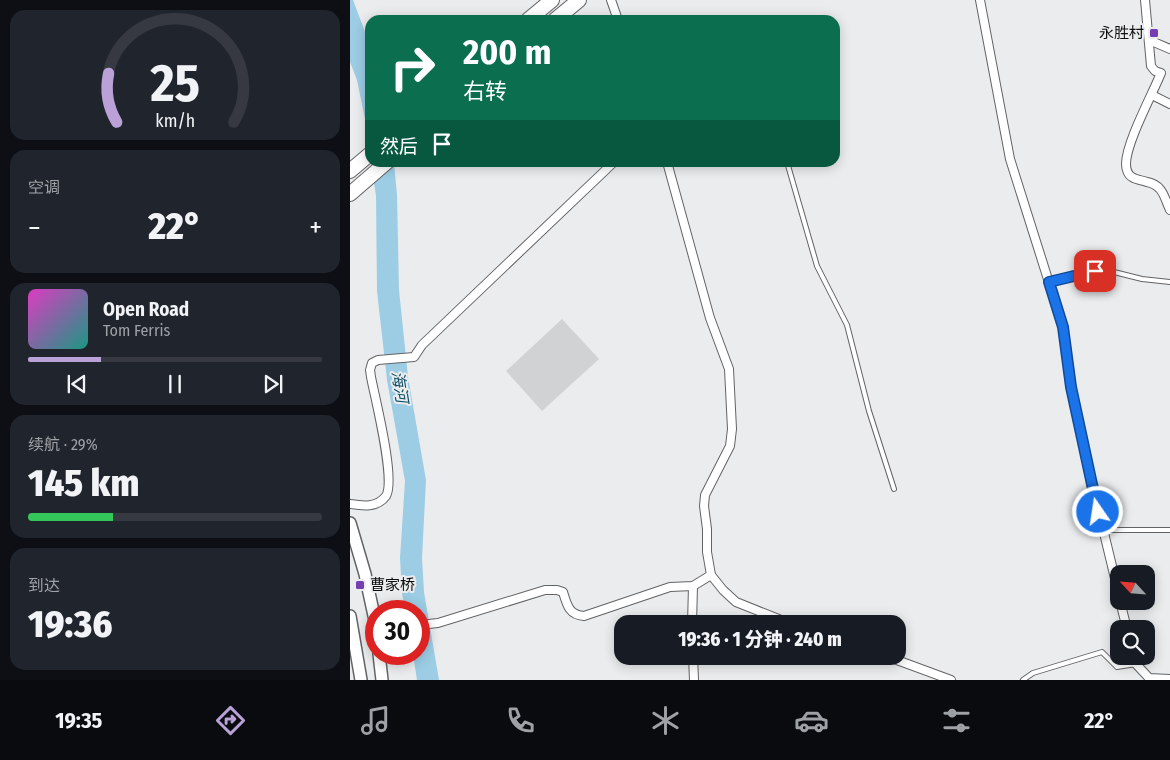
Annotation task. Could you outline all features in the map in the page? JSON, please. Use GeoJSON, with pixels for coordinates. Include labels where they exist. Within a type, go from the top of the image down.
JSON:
{"type":"FeatureCollection","features":[{"type":"Feature","properties":{"kind":"highway"},"geometry":{"type":"LineString","coordinates":[[534,15],[552,0]]}},
{"type":"Feature","properties":{"kind":"highway"},"geometry":{"type":"LineString","coordinates":[[561,15],[579,0]]}},
{"type":"Feature","properties":{"kind":"highway"},"geometry":{"type":"LineString","coordinates":[[350,171],[365,158]]}},
{"type":"Feature","properties":{"kind":"highway"},"geometry":{"type":"LineString","coordinates":[[350,194],[381,167]]}},
{"type":"Feature","properties":{"kind":"main road"},"geometry":{"type":"LineString","coordinates":[[350,523],[371,600]]}},
{"type":"Feature","properties":{"kind":"main road"},"geometry":{"type":"LineString","coordinates":[[350,616],[361,680]]}},
{"type":"Feature","properties":{"kind":"main road"},"geometry":{"type":"LineString","coordinates":[[380,665],[382,680]]}},
{"type":"Feature","properties":{"kind":"street"},"geometry":{"type":"LineString","coordinates":[[611,0],[616,15]]}},
{"type":"Feature","properties":{"kind":"street"},"geometry":{"type":"LineString","coordinates":[[980,0],[1010,159],[1063,327],[1071,387],[1111,565]]}},
{"type":"Feature","properties":{"kind":"street"},"geometry":{"type":"LineString","coordinates":[[1145,0],[1151,66],[1154,71],[1161,74],[1128,150],[1126,167],[1127,172],[1134,178],[1151,182],[1160,187],[1170,210]]}},
{"type":"Feature","properties":{"kind":"street"},"geometry":{"type":"LineString","coordinates":[[1149,40],[1170,49]]}},
{"type":"Feature","properties":{"kind":"street"},"geometry":{"type":"LineString","coordinates":[[1152,95],[1170,104]]}},
{"type":"Feature","properties":{"kind":"street"},"geometry":{"type":"LineString","coordinates":[[350,504],[361,506],[375,504],[381,501],[388,491],[389,469],[370,370],[372,363],[378,360],[414,357],[422,345],[609,167]]}},
{"type":"Feature","properties":{"kind":"street"},"geometry":{"type":"LineString","coordinates":[[668,167],[710,318],[729,369],[732,429],[730,446],[705,495],[704,506],[711,575],[736,602],[768,615]]}},
{"type":"Feature","properties":{"kind":"street"},"geometry":{"type":"LineString","coordinates":[[430,624],[544,590],[563,592],[568,608],[572,613],[584,616],[670,588],[693,586],[711,575]]}},
{"type":"Feature","properties":{"kind":"street"},"geometry":{"type":"LineString","coordinates":[[692,615],[693,586]]}},
{"type":"Feature","properties":{"kind":"street"},"geometry":{"type":"LineString","coordinates":[[906,663],[951,680]]}},
{"type":"Feature","properties":{"kind":"street"},"geometry":{"type":"LineString","coordinates":[[693,665],[694,680]]}},
{"type":"Feature","properties":{"kind":"street"},"geometry":{"type":"LineString","coordinates":[[1139,665],[1149,678],[1170,679]]}},
{"type":"Feature","properties":{"kind":"lane"},"geometry":{"type":"LineString","coordinates":[[788,167],[817,266],[847,325],[869,411],[894,489]]}},
{"type":"Feature","properties":{"kind":"lane"},"geometry":{"type":"LineString","coordinates":[[1049,282],[1095,271],[1110,271],[1142,279],[1170,282]]}},
{"type":"Feature","properties":{"kind":"lane"},"geometry":{"type":"LineString","coordinates":[[1103,530],[1170,530]]}},
{"type":"Feature","properties":{"kind":"lane"},"geometry":{"type":"LineString","coordinates":[[1023,680],[1033,673],[1102,652],[1110,660]]}},
{"type":"Feature","properties":{"kind":"water"},"geometry":{"type":"Polygon","coordinates":[[[350,0],[353,0],[365,32],[365,119],[357,80],[350,62],[350,0]]]}},
{"type":"Feature","properties":{"kind":"water","name":"海河"},"geometry":{"type":"Polygon","coordinates":[[[372,167],[394,167],[397,195],[399,290],[408,377],[426,480],[422,558],[425,600],[403,600],[402,594],[400,558],[405,481],[387,380],[377,291],[376,196],[372,167]]]}},
{"type":"Feature","properties":{"kind":"water"},"geometry":{"type":"Polygon","coordinates":[[[430,627],[439,680],[417,680],[415,665],[430,665],[430,627]]]}},
{"type":"Feature","properties":{"kind":"building"},"geometry":{"type":"Polygon","coordinates":[[[562,319],[599,359],[542,411],[506,371],[562,319]]]}},
{"type":"Feature","properties":{"kind":"place","name":"永胜村"},"geometry":{"type":"Point","coordinates":[1154,33]}},
{"type":"Feature","properties":{"kind":"place","name":"曹家桥"},"geometry":{"type":"Point","coordinates":[360,585]}},
{"type":"Feature","properties":{"kind":"route"},"geometry":{"type":"LineString","coordinates":[[1095,271],[1084,272],[1049,282],[1063,327],[1071,387],[1098,512]]}}]}
